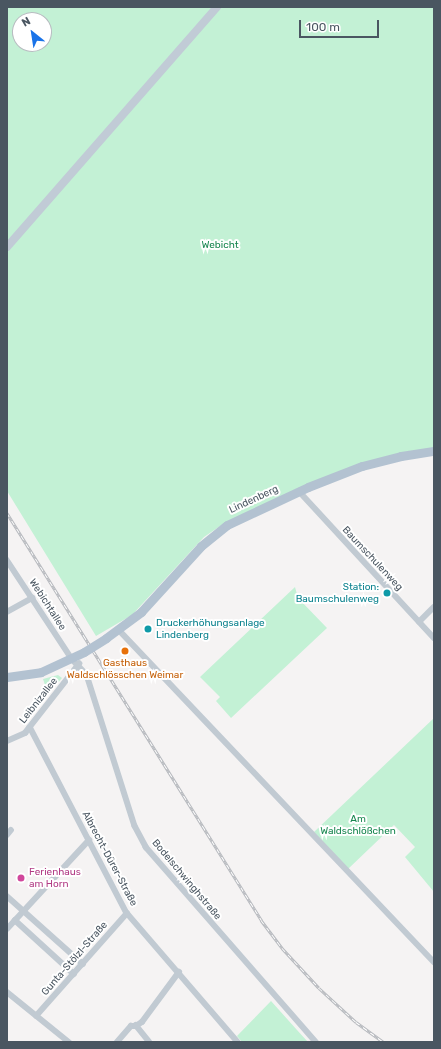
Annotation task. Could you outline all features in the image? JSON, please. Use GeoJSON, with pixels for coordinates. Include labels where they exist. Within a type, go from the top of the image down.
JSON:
{"type":"FeatureCollection","features":[{"type":"Feature","properties":{"kind":"main road","name":"Lindenberg"},"geometry":{"type":"LineString","coordinates":[[7,677],[41,672],[76,661],[84,652],[119,630],[141,612],[215,533],[299,491],[383,460],[434,451]]}},
{"type":"Feature","properties":{"kind":"street"},"geometry":{"type":"LineString","coordinates":[[7,247],[217,7]]}},
{"type":"Feature","properties":{"kind":"street","name":"Baumschulenweg"},"geometry":{"type":"LineString","coordinates":[[299,491],[434,638]]}},
{"type":"Feature","properties":{"kind":"street","name":"Webichtallee"},"geometry":{"type":"LineString","coordinates":[[7,560],[76,661]]}},
{"type":"Feature","properties":{"kind":"street"},"geometry":{"type":"LineString","coordinates":[[7,612],[32,598]]}},
{"type":"Feature","properties":{"kind":"street"},"geometry":{"type":"LineString","coordinates":[[419,622],[434,607]]}},
{"type":"Feature","properties":{"kind":"street"},"geometry":{"type":"LineString","coordinates":[[119,630],[434,962]]}},
{"type":"Feature","properties":{"kind":"street","name":"Leibnizallee"},"geometry":{"type":"LineString","coordinates":[[7,741],[18,738],[30,727],[76,661]]}},
{"type":"Feature","properties":{"kind":"street","name":"Bodelschwinghstraße"},"geometry":{"type":"LineString","coordinates":[[76,661],[89,678],[135,826],[146,847],[316,1042]]}},
{"type":"Feature","properties":{"kind":"street","name":"Albrecht-Dürer-Straße"},"geometry":{"type":"LineString","coordinates":[[30,727],[127,913],[238,1042]]}},
{"type":"Feature","properties":{"kind":"street"},"geometry":{"type":"LineString","coordinates":[[7,835],[11,830]]}},
{"type":"Feature","properties":{"kind":"street"},"geometry":{"type":"LineString","coordinates":[[7,929],[89,840]]}},
{"type":"Feature","properties":{"kind":"street"},"geometry":{"type":"LineString","coordinates":[[7,896],[83,964]]}},
{"type":"Feature","properties":{"kind":"street","name":"Gunta-Stölzl-Straße"},"geometry":{"type":"LineString","coordinates":[[36,1016],[127,913]]}},
{"type":"Feature","properties":{"kind":"street"},"geometry":{"type":"LineString","coordinates":[[15,920],[74,974]]}},
{"type":"Feature","properties":{"kind":"street"},"geometry":{"type":"LineString","coordinates":[[117,1042],[131,1026],[136,1026],[142,1022],[179,972]]}},
{"type":"Feature","properties":{"kind":"street"},"geometry":{"type":"LineString","coordinates":[[7,992],[69,1042]]}},
{"type":"Feature","properties":{"kind":"street"},"geometry":{"type":"LineString","coordinates":[[136,1026],[148,1042]]}},
{"type":"Feature","properties":{"kind":"green space","name":"Webicht"},"geometry":{"type":"Polygon","coordinates":[[[7,7],[434,7],[434,448],[405,452],[226,522],[204,537],[132,615],[96,636],[7,491],[7,7]]]}},
{"type":"Feature","properties":{"kind":"green space"},"geometry":{"type":"Polygon","coordinates":[[[295,587],[298,598],[327,628],[231,718],[216,701],[220,697],[200,677],[295,587]]]}},
{"type":"Feature","properties":{"kind":"green space"},"geometry":{"type":"Polygon","coordinates":[[[58,675],[62,678],[48,694],[43,679],[58,675]]]}},
{"type":"Feature","properties":{"kind":"green space","name":"Am Waldschlößchen"},"geometry":{"type":"Polygon","coordinates":[[[434,718],[434,892],[405,857],[415,847],[394,825],[348,869],[314,832],[434,718]]]}},
{"type":"Feature","properties":{"kind":"green space"},"geometry":{"type":"Polygon","coordinates":[[[271,1001],[308,1042],[242,1042],[237,1036],[271,1001]]]}},
{"type":"Feature","properties":{"kind":"railway"},"geometry":{"type":"LineString","coordinates":[[7,513],[261,920],[282,948],[319,988],[356,1022],[384,1042]]}},
{"type":"Feature","properties":{"kind":"place","name":"Station: Baumschulenweg"},"geometry":{"type":"Point","coordinates":[387,593]}},
{"type":"Feature","properties":{"kind":"place","name":"Druckerhöhungsanlage Lindenberg"},"geometry":{"type":"Point","coordinates":[148,629]}},
{"type":"Feature","properties":{"kind":"place","name":"Gasthaus Waldschlösschen Weimar"},"geometry":{"type":"Point","coordinates":[125,651]}},
{"type":"Feature","properties":{"kind":"place","name":"Ferienhaus am Horn"},"geometry":{"type":"Point","coordinates":[21,878]}}]}
